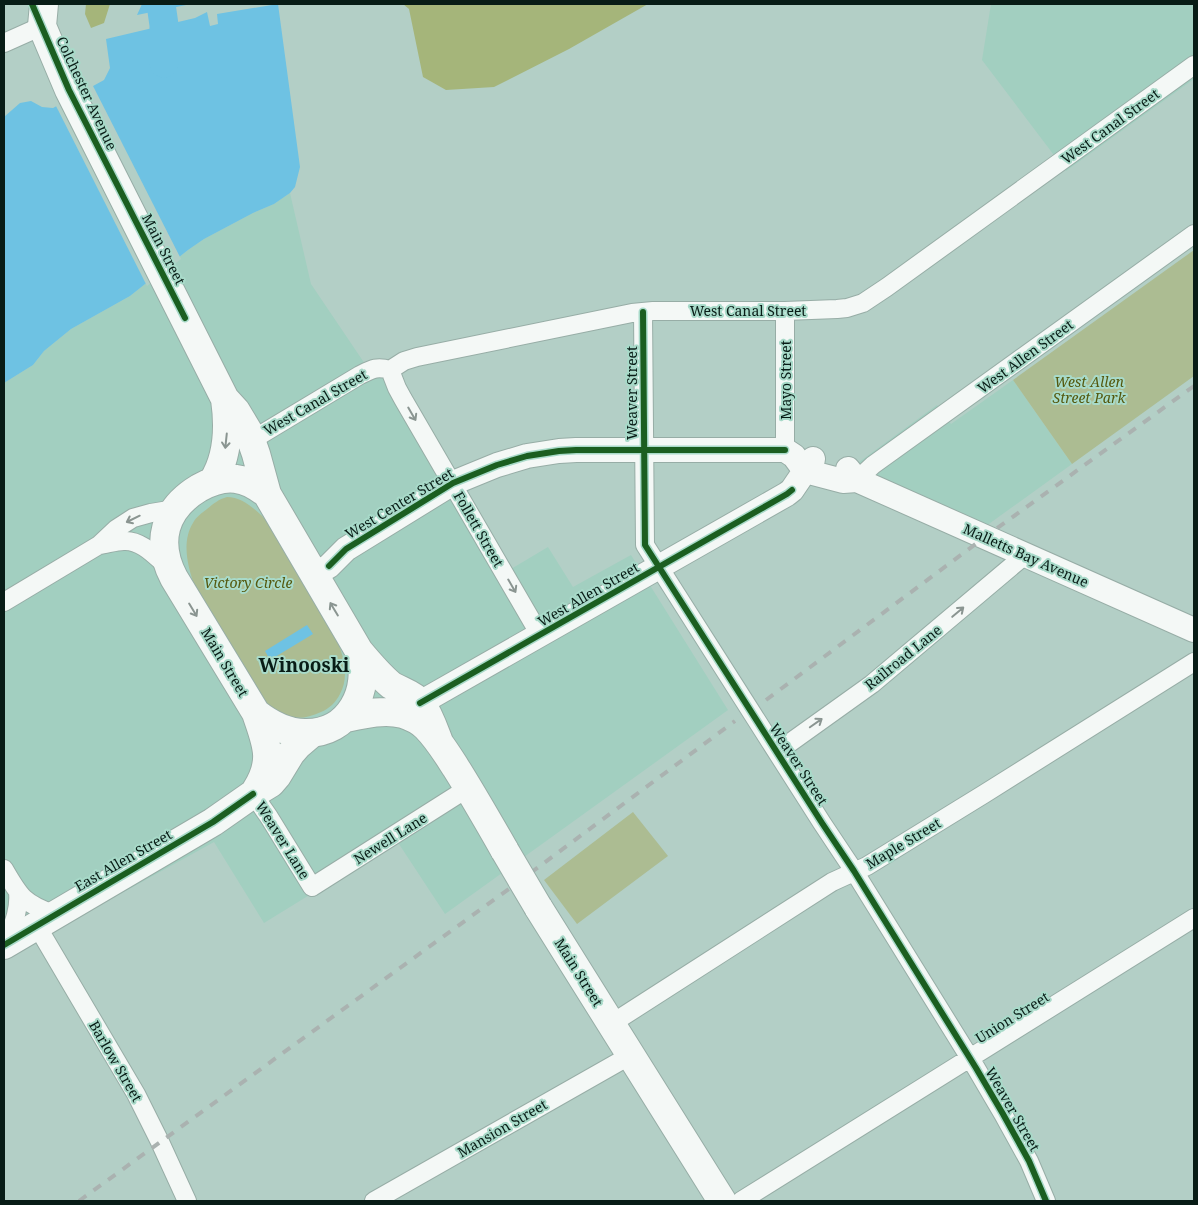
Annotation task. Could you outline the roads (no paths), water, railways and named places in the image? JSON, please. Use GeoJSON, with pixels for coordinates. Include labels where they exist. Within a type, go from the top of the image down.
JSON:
{"type":"FeatureCollection","features":[{"type":"Feature","properties":{"kind":"main road","name":"Colchester Avenue"},"geometry":{"type":"LineString","coordinates":[[40,11],[53,54],[69,90],[121,192]]}},
{"type":"Feature","properties":{"kind":"main road","name":"Main Street"},"geometry":{"type":"LineString","coordinates":[[121,192],[225,399],[244,423],[252,440],[267,494]]}},
{"type":"Feature","properties":{"kind":"main road","name":"Main Street"},"geometry":{"type":"LineString","coordinates":[[213,481],[220,468],[225,449],[227,414],[225,399]]}},
{"type":"Feature","properties":{"kind":"main road","name":"Main Street"},"geometry":{"type":"LineString","coordinates":[[227,478],[237,479],[256,486],[267,494],[322,571],[359,651],[363,668],[358,700],[346,718],[330,728],[312,733],[303,734],[283,730],[264,720],[256,713],[168,568],[165,556],[164,537],[166,527],[175,510],[191,494],[213,481],[227,478]]}},
{"type":"Feature","properties":{"kind":"main road","name":"Main Street"},"geometry":{"type":"LineString","coordinates":[[359,651],[384,678],[398,689],[414,697],[420,703],[431,722],[439,742]]}},
{"type":"Feature","properties":{"kind":"main road","name":"Main Street"},"geometry":{"type":"LineString","coordinates":[[346,718],[380,712],[402,714],[418,720],[439,742],[538,907],[722,1201]]}},
{"type":"Feature","properties":{"kind":"main road","name":"East Allen Street"},"geometry":{"type":"LineString","coordinates":[[253,794],[261,783],[268,755],[256,713]]}},
{"type":"Feature","properties":{"kind":"main road","name":"East Allen Street"},"geometry":{"type":"LineString","coordinates":[[4,945],[205,827],[271,784],[291,753],[312,733]]}},
{"type":"Feature","properties":{"kind":"street"},"geometry":{"type":"LineString","coordinates":[[4,44],[40,11]]}},
{"type":"Feature","properties":{"kind":"street","name":"West Canal Street"},"geometry":{"type":"LineString","coordinates":[[252,440],[360,375],[377,368],[390,370],[404,361],[417,357],[592,321],[659,310],[785,311],[837,309],[858,305],[868,300],[1194,65]]}},
{"type":"Feature","properties":{"kind":"street","name":"West Allen Street"},"geometry":{"type":"LineString","coordinates":[[857,480],[873,465],[1194,234]]}},
{"type":"Feature","properties":{"kind":"street","name":"Mayo Street"},"geometry":{"type":"LineString","coordinates":[[785,311],[799,459]]}},
{"type":"Feature","properties":{"kind":"street","name":"Weaver Street"},"geometry":{"type":"LineString","coordinates":[[643,312],[645,545],[854,871],[969,1058],[1029,1161],[1046,1201]]}},
{"type":"Feature","properties":{"kind":"street","name":"Follett Street"},"geometry":{"type":"LineString","coordinates":[[390,370],[400,393],[540,635]]}},
{"type":"Feature","properties":{"kind":"street","name":"West Center Street"},"geometry":{"type":"LineString","coordinates":[[322,571],[346,549],[453,483],[496,465],[527,456],[559,451],[644,449],[799,459]]}},
{"type":"Feature","properties":{"kind":"street","name":"West Allen Street"},"geometry":{"type":"LineString","coordinates":[[420,703],[787,494],[792,490],[799,459]]}},
{"type":"Feature","properties":{"kind":"street","name":"Malletts Bay Avenue"},"geometry":{"type":"LineString","coordinates":[[799,459],[843,481],[857,480],[1194,630]]}},
{"type":"Feature","properties":{"kind":"street"},"geometry":{"type":"LineString","coordinates":[[4,602],[99,545],[133,518],[150,513],[175,510]]}},
{"type":"Feature","properties":{"kind":"street"},"geometry":{"type":"LineString","coordinates":[[99,545],[122,540],[136,543],[168,568]]}},
{"type":"Feature","properties":{"kind":"street","name":"Railroad Lane"},"geometry":{"type":"LineString","coordinates":[[777,752],[872,684],[1025,555]]}},
{"type":"Feature","properties":{"kind":"street","name":"Maple Street"},"geometry":{"type":"LineString","coordinates":[[611,1024],[832,882],[867,866],[1194,662]]}},
{"type":"Feature","properties":{"kind":"street","name":"Newell Lane"},"geometry":{"type":"LineString","coordinates":[[312,887],[468,788]]}},
{"type":"Feature","properties":{"kind":"street","name":"Weaver Lane"},"geometry":{"type":"LineString","coordinates":[[253,794],[312,887]]}},
{"type":"Feature","properties":{"kind":"street"},"geometry":{"type":"LineString","coordinates":[[4,868],[18,892],[46,920]]}},
{"type":"Feature","properties":{"kind":"street"},"geometry":{"type":"LineString","coordinates":[[4,945],[16,917],[18,892]]}},
{"type":"Feature","properties":{"kind":"street","name":"Union Street"},"geometry":{"type":"LineString","coordinates":[[741,1201],[1194,918]]}},
{"type":"Feature","properties":{"kind":"street","name":"Barlow Street"},"geometry":{"type":"LineString","coordinates":[[46,920],[136,1094],[187,1201]]}},
{"type":"Feature","properties":{"kind":"street","name":"Mansion Street"},"geometry":{"type":"LineString","coordinates":[[374,1201],[631,1055]]}},
{"type":"Feature","properties":{"kind":"water"},"geometry":{"type":"Polygon","coordinates":[[[142,4],[191,4],[137,15],[142,4]]]}},
{"type":"Feature","properties":{"kind":"water"},"geometry":{"type":"Polygon","coordinates":[[[278,4],[300,167],[295,187],[290,193],[274,204],[204,239],[130,296],[71,329],[44,351],[33,365],[4,383],[4,117],[20,103],[31,101],[42,107],[53,108],[104,80],[110,68],[106,39],[195,18],[207,12],[210,26],[218,24],[217,14],[278,4]]]}},
{"type":"Feature","properties":{"kind":"water"},"geometry":{"type":"Polygon","coordinates":[[[307,625],[313,634],[270,660],[265,651],[307,625]]]}},
{"type":"Feature","properties":{"kind":"waterway"},"geometry":{"type":"LineString","coordinates":[[161,4],[164,25],[164,63]]}},
{"type":"Feature","properties":{"kind":"railway"},"geometry":{"type":"LineString","coordinates":[[766,700],[985,537],[1194,386]]}},
{"type":"Feature","properties":{"kind":"railway"},"geometry":{"type":"LineString","coordinates":[[79,1201],[517,883],[735,721]]}},
{"type":"Feature","properties":{"kind":"district","name":"Winooski"},"geometry":{"type":"Point","coordinates":[304,665]}},
{"type":"Feature","properties":{"kind":"park label","name":"West Allen Street Park"},"geometry":{"type":"Point","coordinates":[1089,390]}},
{"type":"Feature","properties":{"kind":"park label","name":"Victory Circle"},"geometry":{"type":"Point","coordinates":[248,582]}}]}
